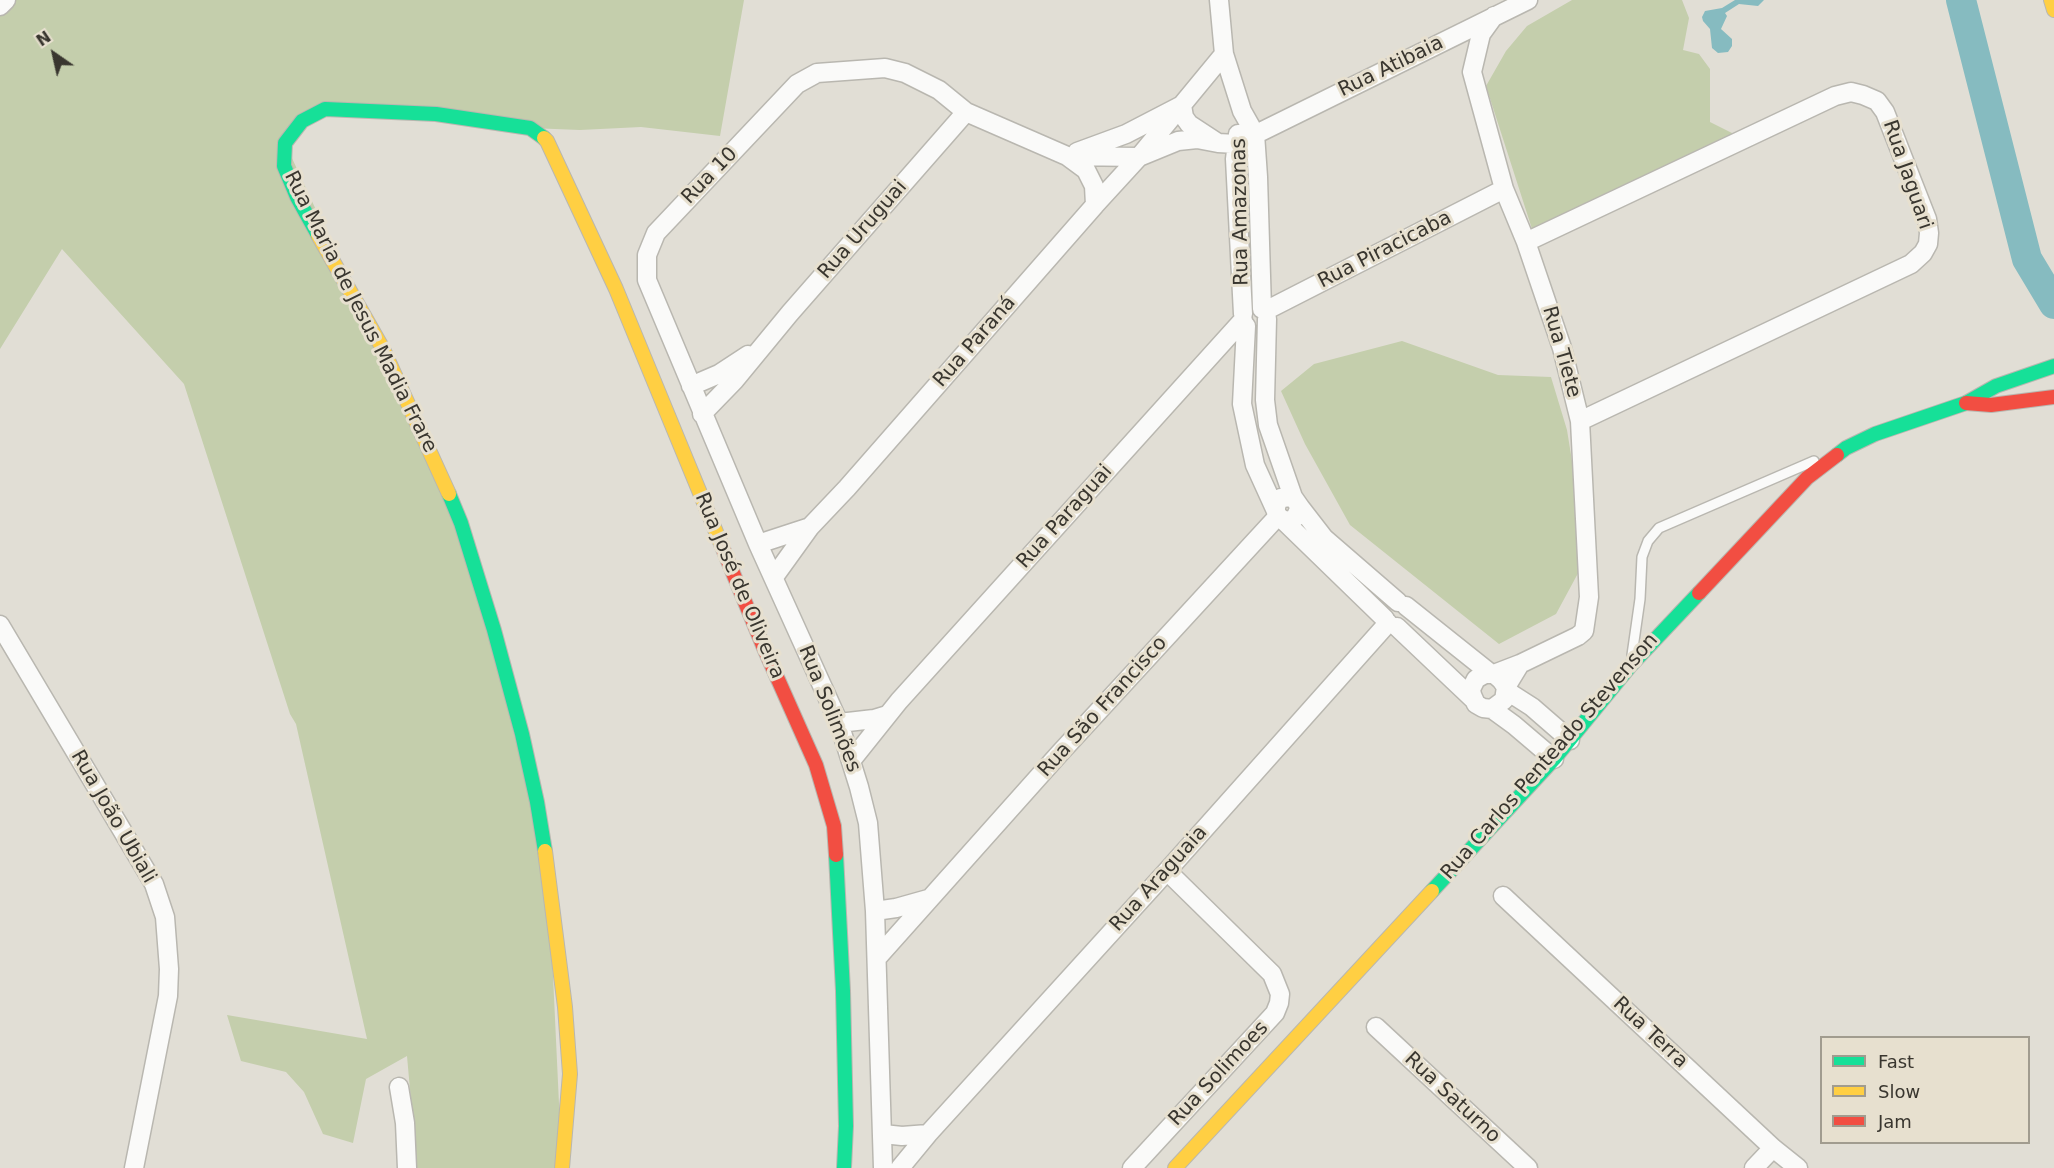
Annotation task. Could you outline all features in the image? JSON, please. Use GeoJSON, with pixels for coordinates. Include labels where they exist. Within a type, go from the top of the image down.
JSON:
{"type":"FeatureCollection","features":[{"type":"Feature","properties":{"kind":"street"},"geometry":{"type":"LineString","coordinates":[[0,6],[6,0]]}},
{"type":"Feature","properties":{"kind":"street","name":"Rua Amazonas"},"geometry":{"type":"LineString","coordinates":[[1219,0],[1224,54],[1242,111],[1255,134],[1265,313],[1265,400],[1268,425],[1297,502],[1324,537],[1402,604],[1492,674]]}},
{"type":"Feature","properties":{"kind":"street","name":"Rua Atibaia"},"geometry":{"type":"LineString","coordinates":[[1227,143],[1255,134],[1528,0]]}},
{"type":"Feature","properties":{"kind":"street"},"geometry":{"type":"LineString","coordinates":[[2051,0],[2054,10]]}},
{"type":"Feature","properties":{"kind":"street","name":"Rua Tiete"},"geometry":{"type":"LineString","coordinates":[[1492,674],[1520,664],[1578,636],[1584,631],[1589,597],[1580,421],[1562,348],[1526,242],[1504,189],[1472,72],[1481,34],[1494,16]]}},
{"type":"Feature","properties":{"kind":"street","name":"Rua Paraná"},"geometry":{"type":"LineString","coordinates":[[774,577],[810,527],[1139,158],[1224,54]]}},
{"type":"Feature","properties":{"kind":"street","name":"Rua 10"},"geometry":{"type":"LineString","coordinates":[[647,280],[648,255],[656,232],[797,84],[817,73],[885,69],[905,73],[939,90],[966,112]]}},
{"type":"Feature","properties":{"kind":"street","name":"Rua Jaguari"},"geometry":{"type":"LineString","coordinates":[[1526,242],[1835,96],[1851,92],[1863,94],[1877,101],[1885,112],[1927,219],[1928,244],[1923,253],[1911,264],[1580,421]]}},
{"type":"Feature","properties":{"kind":"street"},"geometry":{"type":"LineString","coordinates":[[1066,156],[1126,134],[1182,105],[1184,117],[1189,124],[1227,143]]}},
{"type":"Feature","properties":{"kind":"street","name":"Rua Maria de Jesus Madia Frare"},"geometry":{"type":"LineString","coordinates":[[436,114],[325,110],[302,121],[285,143],[284,166],[297,197],[383,349],[430,449],[461,524],[494,630],[522,734],[537,802],[557,939],[570,1074],[562,1168]]}},
{"type":"Feature","properties":{"kind":"street","name":"Rua Amazonas"},"geometry":{"type":"LineString","coordinates":[[1242,111],[1227,143],[1235,159],[1244,320],[1242,404],[1255,465],[1279,515],[1390,623],[1474,700]]}},
{"type":"Feature","properties":{"kind":"street"},"geometry":{"type":"LineString","coordinates":[[966,112],[1066,156],[1086,170],[1094,186],[1095,205]]}},
{"type":"Feature","properties":{"kind":"street","name":"Rua Uruguai"},"geometry":{"type":"LineString","coordinates":[[702,414],[734,381],[760,348],[966,112]]}},
{"type":"Feature","properties":{"kind":"street","name":"Rua José de Oliveira"},"geometry":{"type":"LineString","coordinates":[[436,114],[530,128],[547,141],[616,289],[764,648],[816,765],[834,826],[843,991],[846,1126],[844,1168]]}},
{"type":"Feature","properties":{"kind":"street","name":"Rua Paraná"},"geometry":{"type":"LineString","coordinates":[[1139,158],[1178,141],[1197,139],[1227,143]]}},
{"type":"Feature","properties":{"kind":"street"},"geometry":{"type":"LineString","coordinates":[[1066,156],[1139,158]]}},
{"type":"Feature","properties":{"kind":"street","name":"Rua Piracicaba"},"geometry":{"type":"LineString","coordinates":[[1265,313],[1504,189]]}},
{"type":"Feature","properties":{"kind":"street","name":"Rua Solimões"},"geometry":{"type":"LineString","coordinates":[[647,280],[758,544],[839,723],[868,824],[875,911],[883,1168]]}},
{"type":"Feature","properties":{"kind":"street"},"geometry":{"type":"LineString","coordinates":[[1244,320],[1252,329],[1260,329],[1265,313]]}},
{"type":"Feature","properties":{"kind":"street","name":"Rua Paraguai"},"geometry":{"type":"LineString","coordinates":[[851,761],[887,715],[1244,320]]}},
{"type":"Feature","properties":{"kind":"street","name":"Rua Uruguai"},"geometry":{"type":"LineString","coordinates":[[691,386],[719,374],[760,348]]}},
{"type":"Feature","properties":{"kind":"street","name":"Rua Carlos Penteado Stevenson"},"geometry":{"type":"LineString","coordinates":[[1175,1168],[1554,759],[1631,665],[1807,478],[1846,448],[1875,434],[1966,402],[1996,386],[2054,366]]}},
{"type":"Feature","properties":{"kind":"street","name":"Rua Carlos Penteado Stevenson"},"geometry":{"type":"LineString","coordinates":[[1966,402],[1991,405],[2054,397]]}},
{"type":"Feature","properties":{"kind":"street"},"geometry":{"type":"LineString","coordinates":[[2022,401],[2054,413]]}},
{"type":"Feature","properties":{"kind":"street","name":"Rua São Francisco"},"geometry":{"type":"LineString","coordinates":[[877,958],[928,899],[1279,515],[1281,498],[1297,502]]}},
{"type":"Feature","properties":{"kind":"street","name":"Rua Paraná"},"geometry":{"type":"LineString","coordinates":[[758,544],[810,527]]}},
{"type":"Feature","properties":{"kind":"street","name":"Rua Araguaia"},"geometry":{"type":"LineString","coordinates":[[900,1168],[928,1134],[1390,623],[1385,611],[1388,607],[1402,604]]}},
{"type":"Feature","properties":{"kind":"street","name":"Rua João Ubiali"},"geometry":{"type":"LineString","coordinates":[[0,626],[154,884],[165,917],[169,969],[168,996],[134,1168]]}},
{"type":"Feature","properties":{"kind":"street"},"geometry":{"type":"LineString","coordinates":[[1492,709],[1501,704],[1506,696],[1507,689],[1520,664]]}},
{"type":"Feature","properties":{"kind":"street"},"geometry":{"type":"LineString","coordinates":[[1554,759],[1514,725],[1492,709],[1483,708],[1474,700],[1473,684],[1480,676],[1492,674],[1570,740]]}},
{"type":"Feature","properties":{"kind":"street"},"geometry":{"type":"LineString","coordinates":[[839,723],[874,719],[887,715]]}},
{"type":"Feature","properties":{"kind":"street","name":"Rua Solimoes"},"geometry":{"type":"LineString","coordinates":[[1132,1168],[1275,1013],[1279,1003],[1280,994],[1272,974],[1167,871]]}},
{"type":"Feature","properties":{"kind":"street","name":"Rua Terra"},"geometry":{"type":"LineString","coordinates":[[1503,896],[1773,1148],[1798,1168]]}},
{"type":"Feature","properties":{"kind":"street"},"geometry":{"type":"LineString","coordinates":[[875,911],[928,899]]}},
{"type":"Feature","properties":{"kind":"street","name":"Rua Saturno"},"geometry":{"type":"LineString","coordinates":[[1376,1027],[1528,1168]]}},
{"type":"Feature","properties":{"kind":"street"},"geometry":{"type":"LineString","coordinates":[[399,1088],[405,1123],[407,1168]]}},
{"type":"Feature","properties":{"kind":"street"},"geometry":{"type":"LineString","coordinates":[[883,1134],[902,1136],[928,1134]]}},
{"type":"Feature","properties":{"kind":"street"},"geometry":{"type":"LineString","coordinates":[[1754,1168],[1773,1148]]}},
{"type":"Feature","properties":{"kind":"lane"},"geometry":{"type":"LineString","coordinates":[[1631,665],[1640,599],[1642,557],[1648,541],[1659,528],[1784,472],[1846,448]]}},
{"type":"Feature","properties":{"kind":"green space"},"geometry":{"type":"Polygon","coordinates":[[[0,0],[744,0],[720,136],[641,127],[580,130],[530,128],[325,109],[285,143],[461,523],[548,869],[562,1168],[417,1168],[407,1056],[366,1079],[353,1143],[323,1134],[304,1092],[286,1072],[241,1061],[227,1015],[367,1039],[296,724],[290,714],[184,384],[62,249],[0,349],[0,0]]]}},
{"type":"Feature","properties":{"kind":"green space"},"geometry":{"type":"Polygon","coordinates":[[[1572,0],[1682,0],[1689,18],[1683,50],[1699,54],[1710,69],[1710,122],[1738,136],[1533,232],[1486,86],[1506,51],[1527,26],[1572,0]]]}},
{"type":"Feature","properties":{"kind":"green space"},"geometry":{"type":"Polygon","coordinates":[[[1402,341],[1498,375],[1551,377],[1567,430],[1577,492],[1583,564],[1556,614],[1499,644],[1350,525],[1305,444],[1281,391],[1314,364],[1402,341]]]}},
{"type":"Feature","properties":{"kind":"water"},"geometry":{"type":"Polygon","coordinates":[[[1735,0],[1764,0],[1758,6],[1739,4],[1725,13],[1727,16],[1721,29],[1732,39],[1732,46],[1728,52],[1718,53],[1712,48],[1710,29],[1702,17],[1705,11],[1722,8],[1735,0]]]}},
{"type":"Feature","properties":{"kind":"waterway"},"geometry":{"type":"LineString","coordinates":[[1961,0],[2027,259],[2054,304]]}},
{"type":"Feature","properties":{"kind":"traffic: fast"},"geometry":{"type":"LineString","coordinates":[[318,235],[297,197],[284,166],[285,143],[302,121],[325,109],[436,114],[530,128],[544,138]]}},
{"type":"Feature","properties":{"kind":"traffic: fast"},"geometry":{"type":"LineString","coordinates":[[1837,455],[1875,434],[1966,403],[1996,386],[2054,366]]}},
{"type":"Feature","properties":{"kind":"traffic: fast"},"geometry":{"type":"LineString","coordinates":[[449,494],[461,523],[494,630],[522,734],[545,851]]}},
{"type":"Feature","properties":{"kind":"traffic: fast"},"geometry":{"type":"LineString","coordinates":[[1432,891],[1554,759],[1631,665],[1699,593]]}},
{"type":"Feature","properties":{"kind":"traffic: fast"},"geometry":{"type":"LineString","coordinates":[[836,855],[843,991],[846,1126],[844,1168]]}},
{"type":"Feature","properties":{"kind":"traffic: slow"},"geometry":{"type":"LineString","coordinates":[[2051,0],[2054,10]]}},
{"type":"Feature","properties":{"kind":"traffic: slow"},"geometry":{"type":"LineString","coordinates":[[544,138],[616,289],[721,544]]}},
{"type":"Feature","properties":{"kind":"traffic: slow"},"geometry":{"type":"LineString","coordinates":[[318,235],[383,349],[449,494]]}},
{"type":"Feature","properties":{"kind":"traffic: slow"},"geometry":{"type":"LineString","coordinates":[[545,851],[565,1007],[570,1074],[562,1168]]}},
{"type":"Feature","properties":{"kind":"traffic: slow"},"geometry":{"type":"LineString","coordinates":[[1175,1168],[1432,891]]}},
{"type":"Feature","properties":{"kind":"traffic: jam"},"geometry":{"type":"LineString","coordinates":[[1966,403],[1991,405],[2054,397]]}},
{"type":"Feature","properties":{"kind":"traffic: jam"},"geometry":{"type":"LineString","coordinates":[[1699,593],[1807,478],[1837,455]]}},
{"type":"Feature","properties":{"kind":"traffic: jam"},"geometry":{"type":"LineString","coordinates":[[721,544],[816,765],[834,826],[836,855]]}}]}
